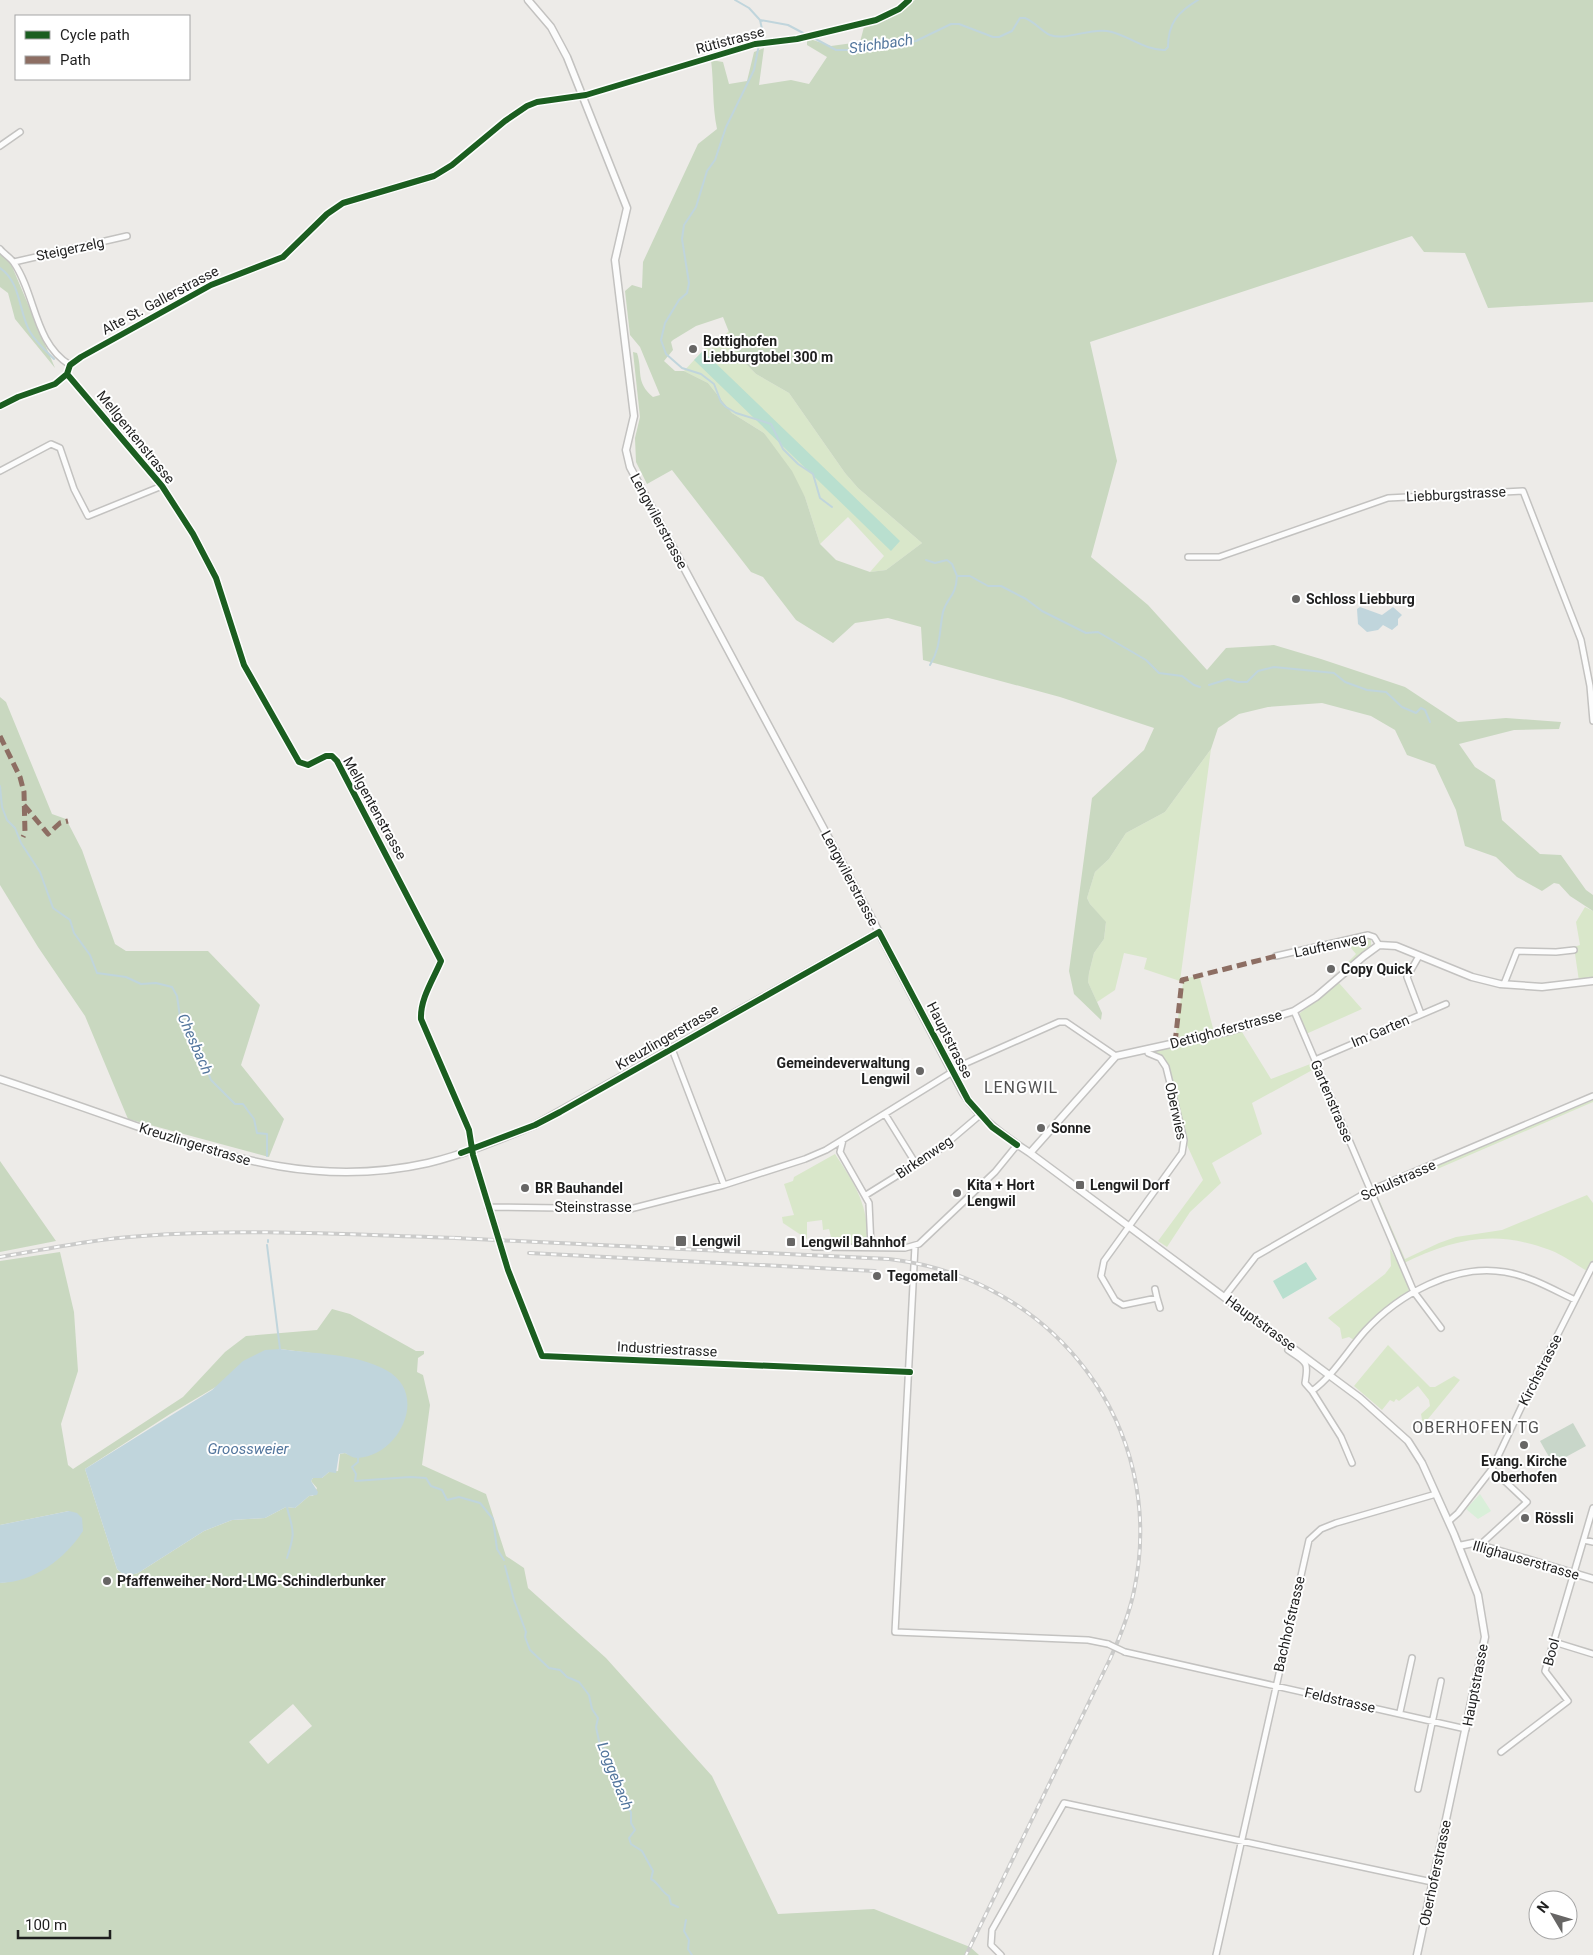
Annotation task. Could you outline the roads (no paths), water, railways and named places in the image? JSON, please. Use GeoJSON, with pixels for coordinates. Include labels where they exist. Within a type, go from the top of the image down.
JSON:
{"type":"FeatureCollection","features":[{"type":"Feature","properties":{"kind":"street","name":"Lengwilerstrasse"},"geometry":{"type":"LineString","coordinates":[[528,0],[560,42],[627,208],[615,260],[634,416],[627,443],[628,461],[879,932]]}},
{"type":"Feature","properties":{"kind":"street","name":"Rütistrasse"},"geometry":{"type":"LineString","coordinates":[[583,95],[758,43],[804,38],[816,33],[876,20],[893,12],[909,0]]}},
{"type":"Feature","properties":{"kind":"street","name":"Alte St. Gallerstrasse"},"geometry":{"type":"LineString","coordinates":[[70,365],[211,285],[282,257],[327,214],[344,203],[434,176],[452,165],[505,121],[527,106],[537,102],[583,95]]}},
{"type":"Feature","properties":{"kind":"street"},"geometry":{"type":"LineString","coordinates":[[0,145],[20,132]]}},
{"type":"Feature","properties":{"kind":"street","name":"Steigerzelg"},"geometry":{"type":"LineString","coordinates":[[14,262],[127,236]]}},
{"type":"Feature","properties":{"kind":"street"},"geometry":{"type":"LineString","coordinates":[[0,249],[14,262],[27,289],[42,331],[64,361],[70,365],[67,374],[48,388],[18,397],[0,406]]}},
{"type":"Feature","properties":{"kind":"street","name":"Mellgentenstrasse"},"geometry":{"type":"LineString","coordinates":[[67,374],[162,486],[193,534],[216,578],[244,665],[299,762],[308,765],[326,756],[332,756],[337,761],[442,961],[425,998],[421,1010],[421,1019],[469,1130],[473,1149]]}},
{"type":"Feature","properties":{"kind":"street"},"geometry":{"type":"LineString","coordinates":[[0,471],[51,444],[60,448],[74,489],[88,516],[162,486]]}},
{"type":"Feature","properties":{"kind":"street","name":"Liebburgstrasse"},"geometry":{"type":"LineString","coordinates":[[1188,557],[1219,557],[1388,498],[1523,491],[1581,640],[1592,685],[1593,721]]}},
{"type":"Feature","properties":{"kind":"street","name":"Kreuzlingerstrasse"},"geometry":{"type":"LineString","coordinates":[[0,1079],[214,1153],[253,1162],[308,1171],[356,1172],[402,1167],[430,1162],[473,1149],[535,1125],[879,932]]}},
{"type":"Feature","properties":{"kind":"street","name":"Hauptstrasse"},"geometry":{"type":"LineString","coordinates":[[879,932],[963,1093],[980,1115],[998,1132],[1030,1153],[1329,1373],[1408,1440],[1422,1463],[1459,1546],[1478,1595],[1485,1637],[1452,1792]]}},
{"type":"Feature","properties":{"kind":"street","name":"Lauftenweg"},"geometry":{"type":"LineString","coordinates":[[1276,956],[1368,935],[1374,937],[1380,946]]}},
{"type":"Feature","properties":{"kind":"street"},"geometry":{"type":"LineString","coordinates":[[1380,946],[1396,946],[1472,977],[1500,984],[1542,987],[1593,981]]}},
{"type":"Feature","properties":{"kind":"street","name":"Dettighoferstrasse"},"geometry":{"type":"LineString","coordinates":[[1116,1056],[1230,1031],[1294,1011],[1316,997],[1368,952],[1380,946]]}},
{"type":"Feature","properties":{"kind":"street"},"geometry":{"type":"LineString","coordinates":[[1500,984],[1517,951],[1556,952],[1574,950]]}},
{"type":"Feature","properties":{"kind":"street"},"geometry":{"type":"LineString","coordinates":[[1420,956],[1408,975],[1407,980],[1421,1014]]}},
{"type":"Feature","properties":{"kind":"street","name":"Im Garten"},"geometry":{"type":"LineString","coordinates":[[1315,1060],[1446,1004]]}},
{"type":"Feature","properties":{"kind":"street","name":"Gartenstrasse"},"geometry":{"type":"LineString","coordinates":[[1294,1011],[1369,1191],[1414,1292],[1441,1328]]}},
{"type":"Feature","properties":{"kind":"street","name":"Steinstrasse"},"geometry":{"type":"LineString","coordinates":[[488,1207],[627,1209],[724,1185],[805,1160],[843,1140],[952,1071],[1059,1022],[1066,1022],[1116,1056]]}},
{"type":"Feature","properties":{"kind":"street"},"geometry":{"type":"LineString","coordinates":[[672,1049],[724,1185]]}},
{"type":"Feature","properties":{"kind":"street","name":"Oberwies"},"geometry":{"type":"LineString","coordinates":[[1148,1049],[1148,1053],[1160,1058],[1166,1067],[1184,1144],[1176,1163],[1102,1265],[1100,1276],[1115,1300],[1123,1305],[1157,1298]]}},
{"type":"Feature","properties":{"kind":"street"},"geometry":{"type":"LineString","coordinates":[[1030,1153],[1116,1056]]}},
{"type":"Feature","properties":{"kind":"street","name":"Schulstrasse"},"geometry":{"type":"LineString","coordinates":[[1224,1296],[1256,1256],[1369,1191],[1593,1096]]}},
{"type":"Feature","properties":{"kind":"street"},"geometry":{"type":"LineString","coordinates":[[885,1114],[916,1164]]}},
{"type":"Feature","properties":{"kind":"street","name":"Birkenweg"},"geometry":{"type":"LineString","coordinates":[[866,1195],[940,1149],[980,1115]]}},
{"type":"Feature","properties":{"kind":"street"},"geometry":{"type":"LineString","coordinates":[[843,1140],[840,1152],[866,1195],[871,1219],[871,1247]]}},
{"type":"Feature","properties":{"kind":"street"},"geometry":{"type":"LineString","coordinates":[[814,1247],[915,1246],[923,1242],[995,1172],[1017,1145]]}},
{"type":"Feature","properties":{"kind":"street"},"geometry":{"type":"LineString","coordinates":[[473,1149],[488,1207],[497,1232]]}},
{"type":"Feature","properties":{"kind":"street","name":"Industriestrasse"},"geometry":{"type":"LineString","coordinates":[[501,1246],[508,1270],[542,1356],[910,1372]]}},
{"type":"Feature","properties":{"kind":"street"},"geometry":{"type":"LineString","coordinates":[[910,1372],[915,1246]]}},
{"type":"Feature","properties":{"kind":"street","name":"Kirchstrasse"},"geometry":{"type":"LineString","coordinates":[[1449,1521],[1458,1513],[1492,1469],[1593,1265]]}},
{"type":"Feature","properties":{"kind":"street"},"geometry":{"type":"LineString","coordinates":[[1312,1391],[1377,1319],[1414,1292],[1457,1275],[1495,1271],[1521,1275],[1575,1300]]}},
{"type":"Feature","properties":{"kind":"street"},"geometry":{"type":"LineString","coordinates":[[1154,1289],[1160,1308]]}},
{"type":"Feature","properties":{"kind":"street"},"geometry":{"type":"LineString","coordinates":[[1288,1350],[1307,1364],[1308,1369],[1305,1383],[1312,1391],[1340,1437],[1352,1462]]}},
{"type":"Feature","properties":{"kind":"street","name":"Feldstrasse"},"geometry":{"type":"LineString","coordinates":[[910,1372],[895,1632],[1088,1640],[1108,1644],[1125,1652],[1400,1712],[1466,1729]]}},
{"type":"Feature","properties":{"kind":"street"},"geometry":{"type":"LineString","coordinates":[[1480,1545],[1527,1502],[1492,1469]]}},
{"type":"Feature","properties":{"kind":"street","name":"Bachhofstrasse"},"geometry":{"type":"LineString","coordinates":[[1216,1955],[1309,1540],[1321,1529],[1336,1523],[1436,1494]]}},
{"type":"Feature","properties":{"kind":"street","name":"Bool"},"geometry":{"type":"LineString","coordinates":[[1501,1752],[1568,1700],[1545,1671],[1593,1508]]}},
{"type":"Feature","properties":{"kind":"street"},"geometry":{"type":"LineString","coordinates":[[1584,1540],[1593,1542]]}},
{"type":"Feature","properties":{"kind":"street","name":"Illighauserstrasse"},"geometry":{"type":"LineString","coordinates":[[1459,1546],[1469,1542],[1593,1579]]}},
{"type":"Feature","properties":{"kind":"street"},"geometry":{"type":"LineString","coordinates":[[1554,1642],[1593,1654]]}},
{"type":"Feature","properties":{"kind":"street"},"geometry":{"type":"LineString","coordinates":[[1400,1712],[1412,1658]]}},
{"type":"Feature","properties":{"kind":"street"},"geometry":{"type":"LineString","coordinates":[[1418,1789],[1441,1681]]}},
{"type":"Feature","properties":{"kind":"street","name":"Oberhoferstrasse"},"geometry":{"type":"LineString","coordinates":[[1417,1955],[1452,1792]]}},
{"type":"Feature","properties":{"kind":"street"},"geometry":{"type":"LineString","coordinates":[[1001,1955],[991,1945],[992,1930],[1064,1804],[1432,1882]]}},
{"type":"Feature","properties":{"kind":"water"},"geometry":{"type":"Polygon","coordinates":[[[1360,607],[1382,615],[1393,607],[1402,615],[1398,619],[1398,625],[1392,630],[1383,625],[1378,630],[1367,632],[1358,624],[1357,609],[1360,607]]]}},
{"type":"Feature","properties":{"kind":"water","name":"Groossweier"},"geometry":{"type":"Polygon","coordinates":[[[280,1349],[348,1357],[374,1364],[386,1370],[399,1381],[406,1394],[407,1408],[404,1422],[396,1436],[386,1447],[373,1455],[358,1458],[345,1453],[339,1454],[336,1473],[329,1472],[322,1478],[313,1478],[311,1481],[318,1492],[317,1495],[309,1496],[295,1508],[286,1507],[265,1518],[232,1520],[204,1531],[138,1573],[129,1575],[122,1573],[117,1569],[85,1469],[212,1390],[243,1361],[265,1350],[280,1349]]]}},
{"type":"Feature","properties":{"kind":"water"},"geometry":{"type":"Polygon","coordinates":[[[69,1511],[77,1513],[82,1518],[83,1531],[67,1551],[48,1567],[36,1573],[13,1582],[0,1583],[0,1525],[69,1511]]]}},
{"type":"Feature","properties":{"kind":"waterway","name":"Stichbach"},"geometry":{"type":"LineString","coordinates":[[735,0],[749,8],[760,20],[788,25],[807,35]]}},
{"type":"Feature","properties":{"kind":"waterway","name":"Stichbach"},"geometry":{"type":"LineString","coordinates":[[812,37],[836,50],[854,50],[916,41],[951,24],[959,24],[993,37],[999,37],[1012,31],[1020,18],[1025,18],[1050,35],[1063,36],[1093,31],[1107,31],[1122,35],[1150,48],[1165,50],[1168,47],[1168,39],[1175,19],[1198,0]]}},
{"type":"Feature","properties":{"kind":"waterway"},"geometry":{"type":"LineString","coordinates":[[760,20],[762,29],[754,70],[726,127],[715,160],[707,171],[696,207],[684,225],[682,239],[689,283],[687,293],[679,300],[665,323],[661,340],[666,354],[682,368],[701,374],[714,384],[721,402],[726,407],[736,413],[771,424],[783,449],[798,464],[813,474],[820,498],[832,507]]}},
{"type":"Feature","properties":{"kind":"waterway"},"geometry":{"type":"LineString","coordinates":[[0,268],[7,274],[16,289],[30,332],[54,359]]}},
{"type":"Feature","properties":{"kind":"waterway"},"geometry":{"type":"LineString","coordinates":[[926,560],[935,563],[947,560],[952,564],[957,576],[970,576],[988,586],[1001,586],[1026,599],[1042,611],[1086,633],[1098,632],[1146,660],[1159,673],[1182,676],[1200,687]]}},
{"type":"Feature","properties":{"kind":"waterway"},"geometry":{"type":"LineString","coordinates":[[930,665],[938,646],[943,612],[955,588],[957,576]]}},
{"type":"Feature","properties":{"kind":"waterway"},"geometry":{"type":"LineString","coordinates":[[1209,685],[1228,679],[1247,682],[1258,671],[1274,667],[1334,673],[1345,682],[1367,690],[1386,692],[1402,707],[1416,713],[1421,708],[1425,710],[1430,722]]}},
{"type":"Feature","properties":{"kind":"waterway","name":"Chesbach"},"geometry":{"type":"LineString","coordinates":[[0,786],[2,807],[7,820],[15,828],[21,843],[40,872],[53,908],[70,920],[74,933],[90,955],[97,973],[126,977],[141,984],[156,983],[172,987],[177,996],[180,1017],[197,1045],[211,1080],[235,1104],[243,1104],[254,1119],[257,1133],[267,1134],[267,1156]]}},
{"type":"Feature","properties":{"kind":"waterway","name":"Chesbach"},"geometry":{"type":"LineString","coordinates":[[267,1245],[280,1349]]}},
{"type":"Feature","properties":{"kind":"waterway","name":"Loggebach"},"geometry":{"type":"LineString","coordinates":[[358,1458],[358,1462],[352,1467],[356,1474],[355,1481],[410,1477],[426,1478],[431,1486],[442,1490],[447,1500],[459,1497],[480,1503],[493,1519],[497,1549],[504,1560]]}},
{"type":"Feature","properties":{"kind":"waterway"},"geometry":{"type":"LineString","coordinates":[[287,1507],[293,1531],[287,1558]]}},
{"type":"Feature","properties":{"kind":"waterway","name":"Loggebach"},"geometry":{"type":"LineString","coordinates":[[505,1566],[530,1650],[549,1668],[560,1670],[567,1677],[579,1682],[589,1695],[592,1709],[598,1718],[596,1727],[599,1741],[616,1772],[617,1786],[626,1798],[631,1812],[631,1823],[635,1830],[629,1838],[631,1844],[642,1851],[653,1871],[651,1879],[669,1896],[671,1904],[678,1907]]}},
{"type":"Feature","properties":{"kind":"waterway","name":"Loggebach"},"geometry":{"type":"LineString","coordinates":[[686,1920],[684,1931],[689,1940],[688,1949],[692,1955]]}},
{"type":"Feature","properties":{"kind":"tunnel"},"geometry":{"type":"LineString","coordinates":[[497,1232],[501,1246]]}},
{"type":"Feature","properties":{"kind":"railway"},"geometry":{"type":"LineString","coordinates":[[0,1257],[107,1239],[182,1234],[301,1233],[461,1238]]}},
{"type":"Feature","properties":{"kind":"railway"},"geometry":{"type":"LineString","coordinates":[[455,1238],[889,1259],[948,1272],[1001,1296],[1048,1329],[1086,1370],[1115,1418],[1134,1472],[1140,1530],[1134,1591],[1130,1609],[1110,1659],[966,1955]]}},
{"type":"Feature","properties":{"kind":"railway"},"geometry":{"type":"LineString","coordinates":[[529,1253],[875,1271]]}},
{"type":"Feature","properties":{"kind":"place","name":"Bottighofen Liebburgtobel 300 m"},"geometry":{"type":"Point","coordinates":[693,349]}},
{"type":"Feature","properties":{"kind":"place","name":"Schloss Liebburg"},"geometry":{"type":"Point","coordinates":[1296,599]}},
{"type":"Feature","properties":{"kind":"place","name":"Copy Quick"},"geometry":{"type":"Point","coordinates":[1331,969]}},
{"type":"Feature","properties":{"kind":"place","name":"Gemeindeverwaltung Lengwil"},"geometry":{"type":"Point","coordinates":[920,1071]}},
{"type":"Feature","properties":{"kind":"place","name":"Sonne"},"geometry":{"type":"Point","coordinates":[1041,1128]}},
{"type":"Feature","properties":{"kind":"place","name":"Lengwil Dorf"},"geometry":{"type":"Point","coordinates":[1080,1185]}},
{"type":"Feature","properties":{"kind":"place","name":"BR Bauhandel"},"geometry":{"type":"Point","coordinates":[525,1188]}},
{"type":"Feature","properties":{"kind":"place","name":"Kita + Hort Lengwil"},"geometry":{"type":"Point","coordinates":[957,1193]}},
{"type":"Feature","properties":{"kind":"place","name":"Lengwil"},"geometry":{"type":"Point","coordinates":[681,1241]}},
{"type":"Feature","properties":{"kind":"place","name":"Lengwil Bahnhof"},"geometry":{"type":"Point","coordinates":[791,1242]}},
{"type":"Feature","properties":{"kind":"place","name":"Tegometall"},"geometry":{"type":"Point","coordinates":[877,1276]}},
{"type":"Feature","properties":{"kind":"place","name":"Evang. Kirche Oberhofen"},"geometry":{"type":"Point","coordinates":[1524,1445]}},
{"type":"Feature","properties":{"kind":"place","name":"Rössli"},"geometry":{"type":"Point","coordinates":[1525,1518]}},
{"type":"Feature","properties":{"kind":"place","name":"Pfaffenweiher-Nord-LMG-Schindlerbunker"},"geometry":{"type":"Point","coordinates":[107,1581]}},
{"type":"Feature","properties":{"kind":"district","name":"LENGWIL"},"geometry":{"type":"Point","coordinates":[1021,1087]}},
{"type":"Feature","properties":{"kind":"district","name":"OBERHOFEN TG"},"geometry":{"type":"Point","coordinates":[1476,1427]}}]}
